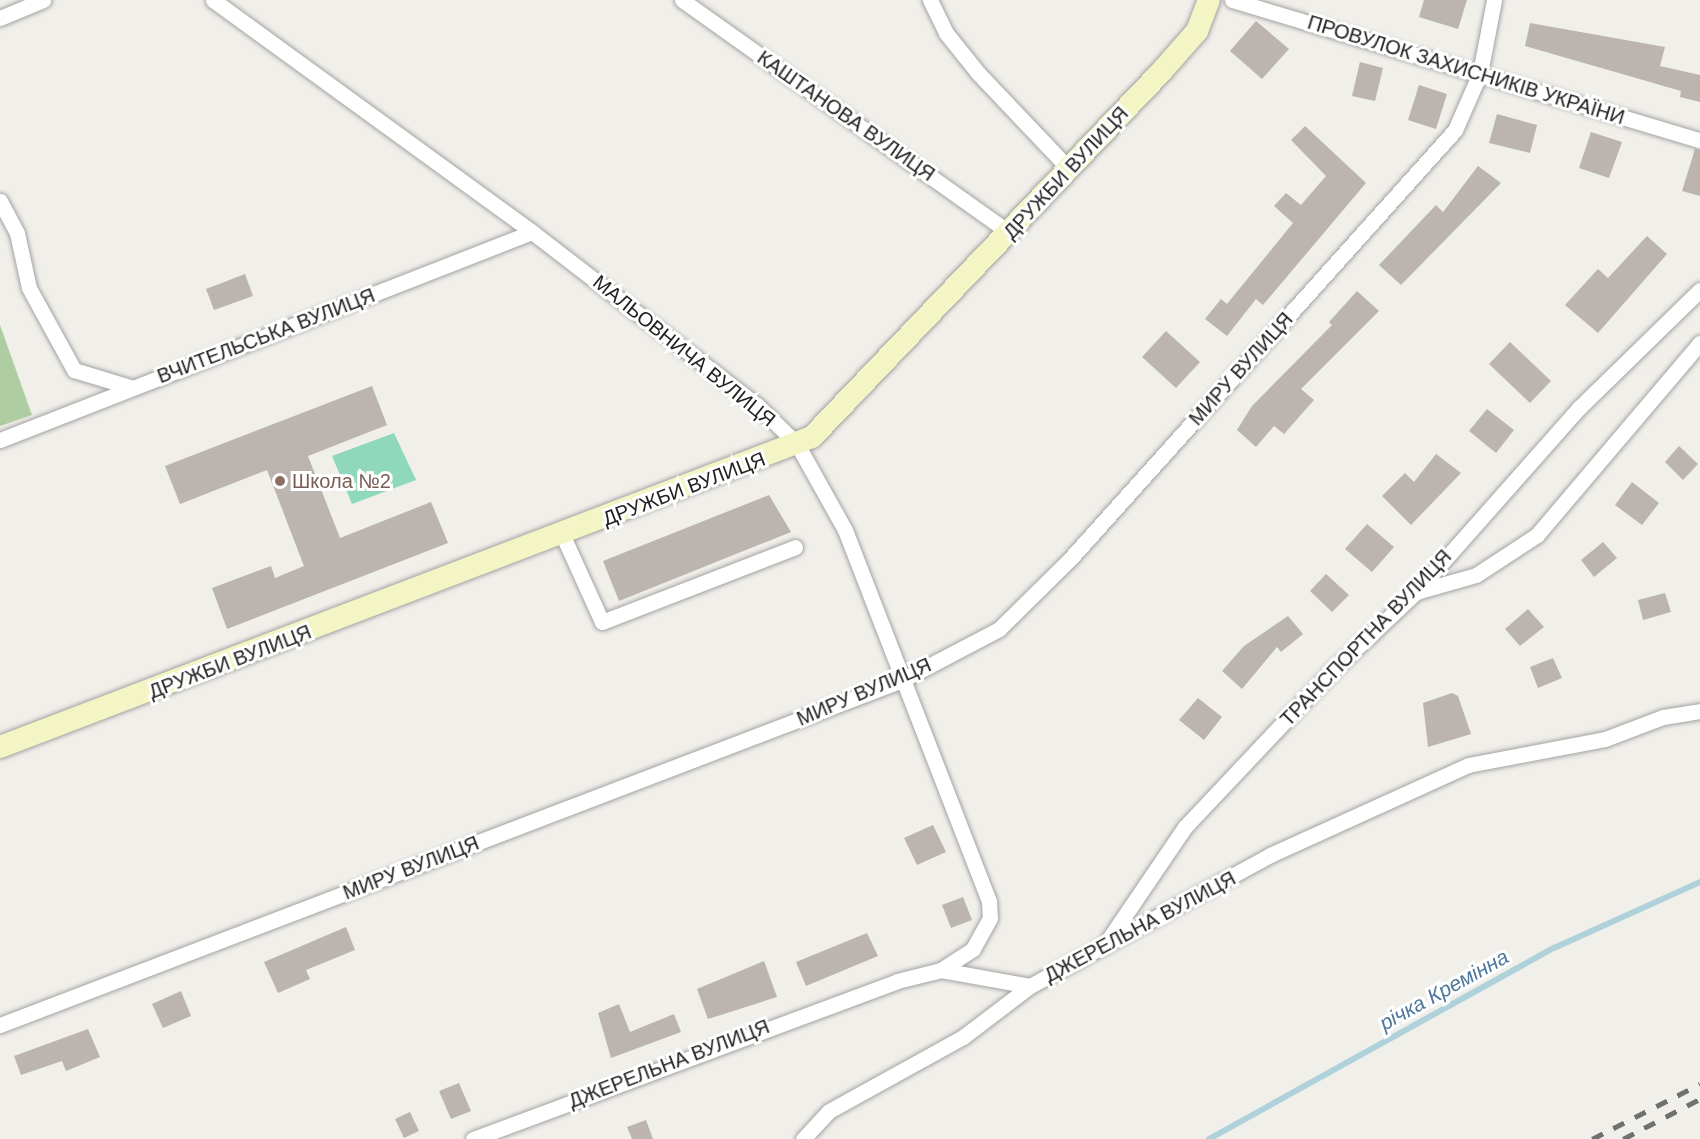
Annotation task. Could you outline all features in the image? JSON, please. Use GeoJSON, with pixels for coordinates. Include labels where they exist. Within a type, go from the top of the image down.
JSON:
{"type":"FeatureCollection","features":[{"type":"Feature","properties":{"kind":"street"},"geometry":{"type":"LineString","coordinates":[[0,18],[43,0]]}},
{"type":"Feature","properties":{"kind":"street","name":"МАЛЬОВНИЧА ВУЛИЦЯ"},"geometry":{"type":"LineString","coordinates":[[213,0],[532,231],[757,405],[797,444],[845,530],[989,901],[990,918],[973,950],[941,970]]}},
{"type":"Feature","properties":{"kind":"street","name":"КАШТАНОВА ВУЛИЦЯ"},"geometry":{"type":"LineString","coordinates":[[682,0],[1010,233]]}},
{"type":"Feature","properties":{"kind":"street"},"geometry":{"type":"LineString","coordinates":[[930,0],[946,33],[978,74],[1069,169]]}},
{"type":"Feature","properties":{"kind":"street","name":"ДРУЖБИ ВУЛИЦЯ"},"geometry":{"type":"LineString","coordinates":[[0,747],[563,536],[797,444],[834,419],[1010,233],[1197,31],[1209,0]]}},
{"type":"Feature","properties":{"kind":"street","name":"ПРОВУЛОК ЗАХИСНИКІВ УКРАЇНИ"},"geometry":{"type":"LineString","coordinates":[[1232,0],[1700,140]]}},
{"type":"Feature","properties":{"kind":"street","name":"МИРУ ВУЛИЦЯ"},"geometry":{"type":"LineString","coordinates":[[0,1025],[902,680],[999,629],[1070,559],[1455,130],[1480,73],[1494,0]]}},
{"type":"Feature","properties":{"kind":"street"},"geometry":{"type":"LineString","coordinates":[[0,201],[17,233],[29,288],[74,370],[130,387]]}},
{"type":"Feature","properties":{"kind":"street","name":"ВЧИТЕЛЬСЬКА ВУЛИЦЯ"},"geometry":{"type":"LineString","coordinates":[[0,440],[532,231]]}},
{"type":"Feature","properties":{"kind":"street","name":"ТРАНСПОРТНА ВУЛИЦЯ"},"geometry":{"type":"LineString","coordinates":[[1102,949],[1185,828],[1330,673],[1416,592],[1579,408],[1700,290]]}},
{"type":"Feature","properties":{"kind":"street"},"geometry":{"type":"LineString","coordinates":[[1416,592],[1476,575],[1537,535],[1700,343]]}},
{"type":"Feature","properties":{"kind":"street"},"geometry":{"type":"LineString","coordinates":[[563,536],[602,622],[795,547]]}},
{"type":"Feature","properties":{"kind":"street","name":"ДЖЕРЕЛЬНА ВУЛИЦЯ"},"geometry":{"type":"LineString","coordinates":[[473,1139],[821,1006],[941,970],[1030,986],[1102,949],[1270,855],[1468,765],[1605,739],[1663,717],[1700,711]]}},
{"type":"Feature","properties":{"kind":"street"},"geometry":{"type":"LineString","coordinates":[[803,1139],[829,1111],[963,1037],[1030,986]]}},
{"type":"Feature","properties":{"kind":"green space"},"geometry":{"type":"Polygon","coordinates":[[[0,325],[32,415],[0,426],[0,325]]]}},
{"type":"Feature","properties":{"kind":"green space"},"geometry":{"type":"Polygon","coordinates":[[[394,433],[416,480],[352,504],[332,456],[394,433]]]}},
{"type":"Feature","properties":{"kind":"building"},"geometry":{"type":"Polygon","coordinates":[[[1424,0],[1467,0],[1458,29],[1419,17],[1424,0]]]}},
{"type":"Feature","properties":{"kind":"building"},"geometry":{"type":"Polygon","coordinates":[[[1256,21],[1289,49],[1262,79],[1230,51],[1256,21]]]}},
{"type":"Feature","properties":{"kind":"building"},"geometry":{"type":"Polygon","coordinates":[[[1530,23],[1665,47],[1660,66],[1700,75],[1700,102],[1680,97],[1681,91],[1525,46],[1530,23]]]}},
{"type":"Feature","properties":{"kind":"building"},"geometry":{"type":"Polygon","coordinates":[[[1360,62],[1383,68],[1375,101],[1352,96],[1360,62]]]}},
{"type":"Feature","properties":{"kind":"building"},"geometry":{"type":"Polygon","coordinates":[[[1419,85],[1447,94],[1436,129],[1408,120],[1419,85]]]}},
{"type":"Feature","properties":{"kind":"building"},"geometry":{"type":"Polygon","coordinates":[[[1497,114],[1537,125],[1530,153],[1489,143],[1497,114]]]}},
{"type":"Feature","properties":{"kind":"building"},"geometry":{"type":"Polygon","coordinates":[[[1305,126],[1366,183],[1263,305],[1256,299],[1227,336],[1205,319],[1221,299],[1227,304],[1293,223],[1274,206],[1286,193],[1301,205],[1326,176],[1291,140],[1305,126]]]}},
{"type":"Feature","properties":{"kind":"building"},"geometry":{"type":"Polygon","coordinates":[[[1591,132],[1622,142],[1609,178],[1579,168],[1591,132]]]}},
{"type":"Feature","properties":{"kind":"building"},"geometry":{"type":"Polygon","coordinates":[[[1695,149],[1700,150],[1700,196],[1682,191],[1695,149]]]}},
{"type":"Feature","properties":{"kind":"building"},"geometry":{"type":"Polygon","coordinates":[[[1478,166],[1501,183],[1401,285],[1379,265],[1436,205],[1443,212],[1478,166]]]}},
{"type":"Feature","properties":{"kind":"building"},"geometry":{"type":"Polygon","coordinates":[[[1647,236],[1667,254],[1598,333],[1565,305],[1598,269],[1608,278],[1647,236]]]}},
{"type":"Feature","properties":{"kind":"building"},"geometry":{"type":"Polygon","coordinates":[[[245,274],[253,296],[214,310],[206,289],[245,274]]]}},
{"type":"Feature","properties":{"kind":"building"},"geometry":{"type":"Polygon","coordinates":[[[1357,291],[1379,311],[1301,389],[1314,400],[1284,434],[1274,426],[1256,447],[1237,430],[1252,406],[1332,325],[1329,322],[1357,291]]]}},
{"type":"Feature","properties":{"kind":"building"},"geometry":{"type":"Polygon","coordinates":[[[1166,331],[1200,362],[1176,388],[1142,357],[1166,331]]]}},
{"type":"Feature","properties":{"kind":"building"},"geometry":{"type":"Polygon","coordinates":[[[1510,342],[1551,381],[1530,403],[1489,364],[1510,342]]]}},
{"type":"Feature","properties":{"kind":"building"},"geometry":{"type":"Polygon","coordinates":[[[372,386],[387,425],[308,456],[340,538],[431,502],[448,543],[227,629],[212,588],[271,566],[275,578],[304,566],[267,470],[180,504],[165,466],[372,386]]]}},
{"type":"Feature","properties":{"kind":"building"},"geometry":{"type":"Polygon","coordinates":[[[1487,409],[1514,430],[1496,453],[1469,431],[1487,409]]]}},
{"type":"Feature","properties":{"kind":"building"},"geometry":{"type":"Polygon","coordinates":[[[1679,446],[1698,464],[1683,480],[1665,462],[1679,446]]]}},
{"type":"Feature","properties":{"kind":"building"},"geometry":{"type":"Polygon","coordinates":[[[1436,454],[1461,473],[1411,525],[1382,496],[1405,473],[1414,482],[1436,454]]]}},
{"type":"Feature","properties":{"kind":"building"},"geometry":{"type":"Polygon","coordinates":[[[1632,482],[1659,503],[1642,525],[1615,505],[1632,482]]]}},
{"type":"Feature","properties":{"kind":"building"},"geometry":{"type":"Polygon","coordinates":[[[769,495],[791,532],[619,601],[603,561],[769,495]]]}},
{"type":"Feature","properties":{"kind":"building"},"geometry":{"type":"Polygon","coordinates":[[[1367,524],[1394,547],[1372,572],[1345,549],[1367,524]]]}},
{"type":"Feature","properties":{"kind":"building"},"geometry":{"type":"Polygon","coordinates":[[[1603,542],[1617,558],[1594,577],[1581,560],[1603,542]]]}},
{"type":"Feature","properties":{"kind":"building"},"geometry":{"type":"Polygon","coordinates":[[[1326,574],[1349,595],[1332,612],[1310,591],[1326,574]]]}},
{"type":"Feature","properties":{"kind":"building"},"geometry":{"type":"Polygon","coordinates":[[[1665,593],[1671,612],[1643,620],[1638,600],[1665,593]]]}},
{"type":"Feature","properties":{"kind":"building"},"geometry":{"type":"Polygon","coordinates":[[[1528,609],[1544,627],[1520,646],[1505,629],[1528,609]]]}},
{"type":"Feature","properties":{"kind":"building"},"geometry":{"type":"Polygon","coordinates":[[[1288,616],[1303,634],[1281,652],[1277,647],[1242,689],[1222,671],[1244,646],[1288,616]]]}},
{"type":"Feature","properties":{"kind":"building"},"geometry":{"type":"Polygon","coordinates":[[[1553,658],[1562,678],[1538,688],[1530,667],[1553,658]]]}},
{"type":"Feature","properties":{"kind":"building"},"geometry":{"type":"Polygon","coordinates":[[[1452,693],[1458,696],[1471,734],[1428,747],[1423,703],[1452,693]]]}},
{"type":"Feature","properties":{"kind":"building"},"geometry":{"type":"Polygon","coordinates":[[[1198,698],[1222,717],[1204,740],[1179,720],[1198,698]]]}},
{"type":"Feature","properties":{"kind":"building"},"geometry":{"type":"Polygon","coordinates":[[[933,825],[946,852],[917,865],[904,838],[933,825]]]}},
{"type":"Feature","properties":{"kind":"building"},"geometry":{"type":"Polygon","coordinates":[[[963,897],[972,920],[951,928],[942,905],[963,897]]]}},
{"type":"Feature","properties":{"kind":"building"},"geometry":{"type":"Polygon","coordinates":[[[346,927],[355,950],[306,970],[310,979],[278,993],[264,962],[346,927]]]}},
{"type":"Feature","properties":{"kind":"building"},"geometry":{"type":"Polygon","coordinates":[[[867,933],[878,956],[806,986],[796,962],[867,933]]]}},
{"type":"Feature","properties":{"kind":"building"},"geometry":{"type":"Polygon","coordinates":[[[764,961],[777,997],[708,1019],[697,989],[764,961]]]}},
{"type":"Feature","properties":{"kind":"building"},"geometry":{"type":"Polygon","coordinates":[[[181,991],[191,1016],[163,1028],[152,1004],[181,991]]]}},
{"type":"Feature","properties":{"kind":"building"},"geometry":{"type":"Polygon","coordinates":[[[619,1004],[630,1032],[674,1014],[681,1032],[611,1058],[598,1013],[619,1004]]]}},
{"type":"Feature","properties":{"kind":"building"},"geometry":{"type":"Polygon","coordinates":[[[88,1029],[100,1057],[66,1071],[62,1061],[21,1075],[14,1056],[88,1029]]]}},
{"type":"Feature","properties":{"kind":"building"},"geometry":{"type":"Polygon","coordinates":[[[459,1083],[471,1111],[451,1119],[439,1091],[459,1083]]]}},
{"type":"Feature","properties":{"kind":"building"},"geometry":{"type":"Polygon","coordinates":[[[410,1112],[419,1131],[404,1138],[395,1119],[410,1112]]]}},
{"type":"Feature","properties":{"kind":"building"},"geometry":{"type":"Polygon","coordinates":[[[646,1120],[653,1139],[632,1139],[627,1127],[646,1120]]]}},
{"type":"Feature","properties":{"kind":"waterway","name":"річка Кремінна"},"geometry":{"type":"LineString","coordinates":[[1209,1139],[1554,948],[1700,882]]}},
{"type":"Feature","properties":{"kind":"railway"},"geometry":{"type":"LineString","coordinates":[[1592,1139],[1700,1084]]}},
{"type":"Feature","properties":{"kind":"railway"},"geometry":{"type":"LineString","coordinates":[[1623,1139],[1700,1099]]}},
{"type":"Feature","properties":{"kind":"place","name":"Школа №2"},"geometry":{"type":"Point","coordinates":[280,481]}}]}
